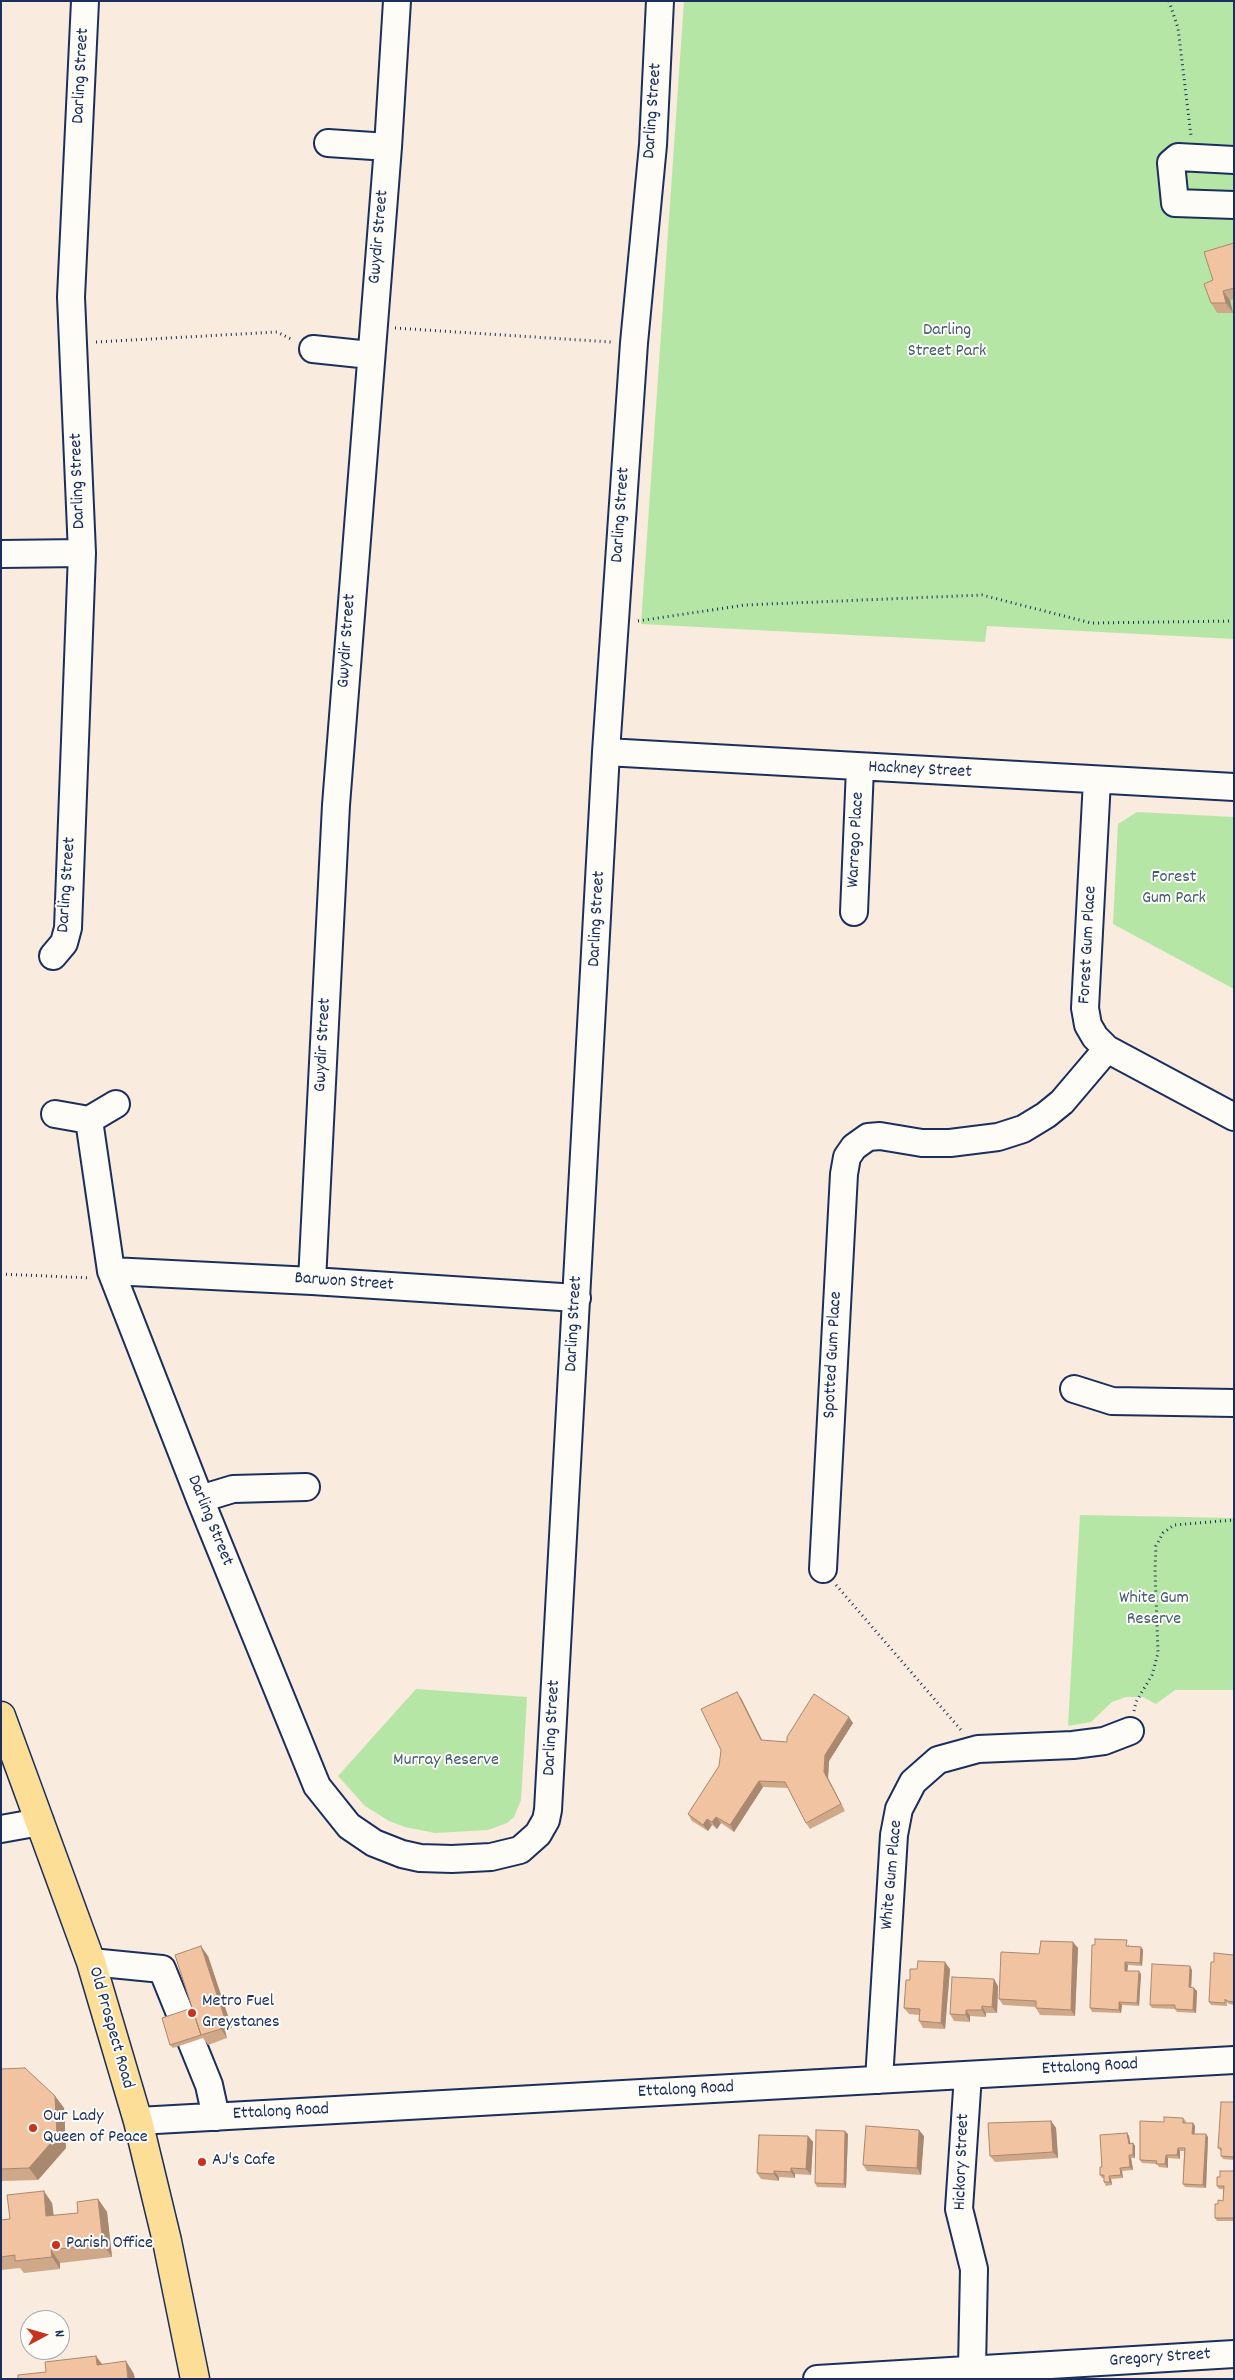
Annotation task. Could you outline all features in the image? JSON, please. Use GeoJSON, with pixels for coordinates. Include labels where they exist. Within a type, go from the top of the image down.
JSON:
{"type":"FeatureCollection","features":[{"type":"Feature","properties":{"kind":"main road","name":"Old Prospect Road"},"geometry":{"type":"LineString","coordinates":[[1,1716],[91,1962],[138,2121],[167,2240],[195,2379]]}},
{"type":"Feature","properties":{"kind":"street","name":"Darling Street"},"geometry":{"type":"LineString","coordinates":[[53,956],[64,942],[68,928],[82,552],[71,277],[85,1]]}},
{"type":"Feature","properties":{"kind":"street","name":"Gwydir Street"},"geometry":{"type":"LineString","coordinates":[[312,1281],[336,805],[372,327],[388,147],[397,1]]}},
{"type":"Feature","properties":{"kind":"street","name":"Darling Street"},"geometry":{"type":"LineString","coordinates":[[89,1120],[112,1275],[309,1769],[326,1800],[349,1826],[374,1843],[388,1850],[420,1858],[452,1859],[507,1855],[542,1839],[548,1810],[606,752],[634,343],[653,144],[660,1]]}},
{"type":"Feature","properties":{"kind":"street"},"geometry":{"type":"LineString","coordinates":[[328,143],[388,147]]}},
{"type":"Feature","properties":{"kind":"street"},"geometry":{"type":"LineString","coordinates":[[1234,160],[1178,157],[1171,163],[1175,203],[1234,205]]}},
{"type":"Feature","properties":{"kind":"street"},"geometry":{"type":"LineString","coordinates":[[313,349],[370,355]]}},
{"type":"Feature","properties":{"kind":"street"},"geometry":{"type":"LineString","coordinates":[[1,554],[82,552]]}},
{"type":"Feature","properties":{"kind":"street","name":"Hackney Street"},"geometry":{"type":"LineString","coordinates":[[606,752],[860,768],[1234,787]]}},
{"type":"Feature","properties":{"kind":"street","name":"Warrego Place"},"geometry":{"type":"LineString","coordinates":[[854,912],[860,768]]}},
{"type":"Feature","properties":{"kind":"street","name":"Forest Gum Place"},"geometry":{"type":"LineString","coordinates":[[1097,780],[1085,1008],[1091,1032],[1106,1049],[1234,1117]]}},
{"type":"Feature","properties":{"kind":"street","name":"Spotted Gum Place"},"geometry":{"type":"LineString","coordinates":[[823,1569],[844,1174],[853,1139],[880,1136],[922,1143],[967,1142],[998,1137],[1023,1129],[1058,1106],[1106,1049]]}},
{"type":"Feature","properties":{"kind":"street"},"geometry":{"type":"LineString","coordinates":[[55,1114],[89,1120],[116,1104]]}},
{"type":"Feature","properties":{"kind":"street","name":"Barwon Street"},"geometry":{"type":"LineString","coordinates":[[112,1275],[312,1281],[576,1298]]}},
{"type":"Feature","properties":{"kind":"street"},"geometry":{"type":"LineString","coordinates":[[1074,1389],[1112,1401],[1234,1403]]}},
{"type":"Feature","properties":{"kind":"street"},"geometry":{"type":"LineString","coordinates":[[200,1499],[233,1489],[306,1487]]}},
{"type":"Feature","properties":{"kind":"street","name":"White Gum Place"},"geometry":{"type":"LineString","coordinates":[[879,2080],[894,1835],[900,1809],[913,1782],[938,1760],[978,1749],[1073,1745],[1104,1741],[1130,1731]]}},
{"type":"Feature","properties":{"kind":"street"},"geometry":{"type":"LineString","coordinates":[[1,1829],[40,1822]]}},
{"type":"Feature","properties":{"kind":"street"},"geometry":{"type":"LineString","coordinates":[[91,1962],[162,1969],[209,2085],[216,2117]]}},
{"type":"Feature","properties":{"kind":"street","name":"Ettalong Road"},"geometry":{"type":"LineString","coordinates":[[138,2121],[1234,2060]]}},
{"type":"Feature","properties":{"kind":"street","name":"Hickory Street"},"geometry":{"type":"LineString","coordinates":[[968,2075],[959,2209],[974,2269],[972,2368]]}},
{"type":"Feature","properties":{"kind":"street","name":"Gregory Street"},"geometry":{"type":"LineString","coordinates":[[817,2379],[972,2368],[1057,2372],[1234,2354]]}},
{"type":"Feature","properties":{"kind":"path"},"geometry":{"type":"LineString","coordinates":[[1169,1],[1178,28],[1194,158]]}},
{"type":"Feature","properties":{"kind":"path"},"geometry":{"type":"LineString","coordinates":[[372,327],[634,343]]}},
{"type":"Feature","properties":{"kind":"path"},"geometry":{"type":"LineString","coordinates":[[73,343],[276,332],[313,349]]}},
{"type":"Feature","properties":{"kind":"path"},"geometry":{"type":"LineString","coordinates":[[637,621],[745,605],[982,595],[1091,623],[1234,621]]}},
{"type":"Feature","properties":{"kind":"path"},"geometry":{"type":"LineString","coordinates":[[1,1274],[112,1275]]}},
{"type":"Feature","properties":{"kind":"path"},"geometry":{"type":"LineString","coordinates":[[1130,1731],[1136,1702],[1152,1675],[1158,1653],[1156,1546],[1163,1533],[1174,1525],[1234,1520]]}},
{"type":"Feature","properties":{"kind":"path"},"geometry":{"type":"LineString","coordinates":[[823,1569],[978,1749]]}},
{"type":"Feature","properties":{"kind":"green space","name":"Darling Street Park"},"geometry":{"type":"Polygon","coordinates":[[[684,1],[1234,1],[1234,639],[987,626],[985,642],[641,624],[684,1]]]}},
{"type":"Feature","properties":{"kind":"green space","name":"Forest Gum Park"},"geometry":{"type":"Polygon","coordinates":[[[1137,812],[1234,817],[1234,989],[1113,924],[1118,824],[1137,812]]]}},
{"type":"Feature","properties":{"kind":"green space","name":"White Gum Reserve"},"geometry":{"type":"Polygon","coordinates":[[[1080,1515],[1234,1518],[1234,1690],[1175,1690],[1156,1704],[1143,1697],[1126,1697],[1112,1702],[1091,1722],[1068,1726],[1080,1515]]]}},
{"type":"Feature","properties":{"kind":"green space","name":"Murray Reserve"},"geometry":{"type":"Polygon","coordinates":[[[416,1689],[527,1697],[521,1800],[514,1817],[507,1823],[488,1830],[435,1833],[405,1827],[389,1821],[365,1806],[338,1776],[416,1689]]]}},
{"type":"Feature","properties":{"kind":"building"},"geometry":{"type":"Polygon","coordinates":[[[1234,243],[1234,288],[1223,291],[1226,303],[1211,303],[1204,284],[1213,280],[1204,252],[1234,243]]]}},
{"type":"Feature","properties":{"kind":"building"},"geometry":{"type":"Polygon","coordinates":[[[737,1692],[761,1740],[787,1742],[787,1737],[814,1694],[849,1717],[825,1755],[824,1772],[841,1804],[806,1823],[785,1782],[759,1781],[730,1825],[716,1817],[712,1822],[707,1819],[703,1825],[688,1814],[719,1766],[721,1750],[701,1709],[737,1692]]]}},
{"type":"Feature","properties":{"kind":"building"},"geometry":{"type":"Polygon","coordinates":[[[1095,1939],[1127,1940],[1126,1946],[1141,1947],[1140,1963],[1125,1962],[1125,1971],[1139,1971],[1137,2003],[1119,2002],[1119,2010],[1090,2008],[1092,1945],[1095,1945],[1095,1939]]]}},
{"type":"Feature","properties":{"kind":"building"},"geometry":{"type":"Polygon","coordinates":[[[1041,1941],[1073,1942],[1071,2010],[1036,2008],[1036,2001],[999,1999],[1001,1952],[1039,1954],[1041,1941]]]}},
{"type":"Feature","properties":{"kind":"building"},"geometry":{"type":"Polygon","coordinates":[[[201,1946],[225,2019],[218,2021],[221,2029],[201,2035],[175,1955],[201,1946]]]}},
{"type":"Feature","properties":{"kind":"building"},"geometry":{"type":"Polygon","coordinates":[[[1214,1953],[1234,1955],[1234,2002],[1225,1999],[1225,2003],[1209,2002],[1211,1962],[1214,1962],[1214,1953]]]}},
{"type":"Feature","properties":{"kind":"building"},"geometry":{"type":"Polygon","coordinates":[[[918,1961],[945,1962],[941,2023],[919,2021],[920,2009],[904,2008],[906,1980],[910,1980],[910,1969],[917,1969],[918,1961]]]}},
{"type":"Feature","properties":{"kind":"building"},"geometry":{"type":"Polygon","coordinates":[[[1152,1964],[1190,1966],[1189,1987],[1194,1988],[1193,2010],[1175,2009],[1175,2005],[1150,2005],[1152,1964]]]}},
{"type":"Feature","properties":{"kind":"building"},"geometry":{"type":"Polygon","coordinates":[[[952,1977],[994,1979],[992,2007],[982,2006],[982,2010],[966,2010],[966,2015],[950,2014],[952,1977]]]}},
{"type":"Feature","properties":{"kind":"building"},"geometry":{"type":"Polygon","coordinates":[[[192,2008],[201,2035],[170,2045],[162,2018],[192,2008]]]}},
{"type":"Feature","properties":{"kind":"building","name":"Our Lady Queen of Peace"},"geometry":{"type":"Polygon","coordinates":[[[25,2068],[55,2096],[57,2136],[29,2168],[1,2169],[1,2069],[25,2068]]]}},
{"type":"Feature","properties":{"kind":"building"},"geometry":{"type":"Polygon","coordinates":[[[1221,2102],[1234,2102],[1234,2157],[1221,2156],[1221,2148],[1218,2148],[1221,2102]]]}},
{"type":"Feature","properties":{"kind":"building"},"geometry":{"type":"Polygon","coordinates":[[[1164,2117],[1183,2118],[1183,2123],[1193,2123],[1192,2134],[1206,2134],[1203,2185],[1183,2184],[1185,2148],[1178,2148],[1177,2155],[1166,2155],[1165,2164],[1156,2164],[1157,2161],[1140,2160],[1140,2121],[1164,2122],[1164,2117]]]}},
{"type":"Feature","properties":{"kind":"building"},"geometry":{"type":"Polygon","coordinates":[[[1051,2121],[1053,2152],[990,2156],[988,2123],[1051,2121]]]}},
{"type":"Feature","properties":{"kind":"building"},"geometry":{"type":"Polygon","coordinates":[[[866,2126],[919,2130],[917,2168],[863,2165],[866,2126]]]}},
{"type":"Feature","properties":{"kind":"building"},"geometry":{"type":"Polygon","coordinates":[[[816,2130],[845,2131],[844,2184],[815,2183],[816,2130]]]}},
{"type":"Feature","properties":{"kind":"building"},"geometry":{"type":"Polygon","coordinates":[[[1127,2133],[1129,2144],[1133,2143],[1133,2155],[1129,2155],[1130,2167],[1120,2168],[1121,2175],[1109,2176],[1110,2182],[1104,2182],[1104,2175],[1100,2175],[1100,2167],[1102,2167],[1100,2135],[1127,2133]]]}},
{"type":"Feature","properties":{"kind":"building"},"geometry":{"type":"Polygon","coordinates":[[[759,2135],[808,2136],[806,2169],[791,2168],[791,2172],[774,2171],[774,2174],[757,2173],[759,2135]]]}},
{"type":"Feature","properties":{"kind":"building"},"geometry":{"type":"Polygon","coordinates":[[[1220,2171],[1234,2171],[1234,2218],[1215,2218],[1215,2204],[1218,2204],[1218,2200],[1223,2201],[1224,2186],[1217,2186],[1217,2177],[1220,2177],[1220,2171]]]}},
{"type":"Feature","properties":{"kind":"building","name":"Parish Office"},"geometry":{"type":"Polygon","coordinates":[[[44,2191],[46,2216],[78,2213],[77,2202],[98,2199],[103,2244],[51,2250],[52,2257],[15,2261],[15,2255],[1,2257],[1,2220],[10,2219],[7,2195],[44,2191]]]}},
{"type":"Feature","properties":{"kind":"building"},"geometry":{"type":"Polygon","coordinates":[[[96,2356],[97,2365],[126,2361],[128,2379],[18,2379],[18,2375],[46,2372],[45,2362],[96,2356]]]}},
{"type":"Feature","properties":{"kind":"place","name":"Metro Fuel Greystanes"},"geometry":{"type":"Point","coordinates":[192,2013]}},
{"type":"Feature","properties":{"kind":"place","name":"Our Lady Queen of Peace"},"geometry":{"type":"Point","coordinates":[33,2128]}},
{"type":"Feature","properties":{"kind":"place","name":"AJ's Cafe"},"geometry":{"type":"Point","coordinates":[202,2162]}},
{"type":"Feature","properties":{"kind":"place","name":"Parish Office"},"geometry":{"type":"Point","coordinates":[56,2245]}}]}
